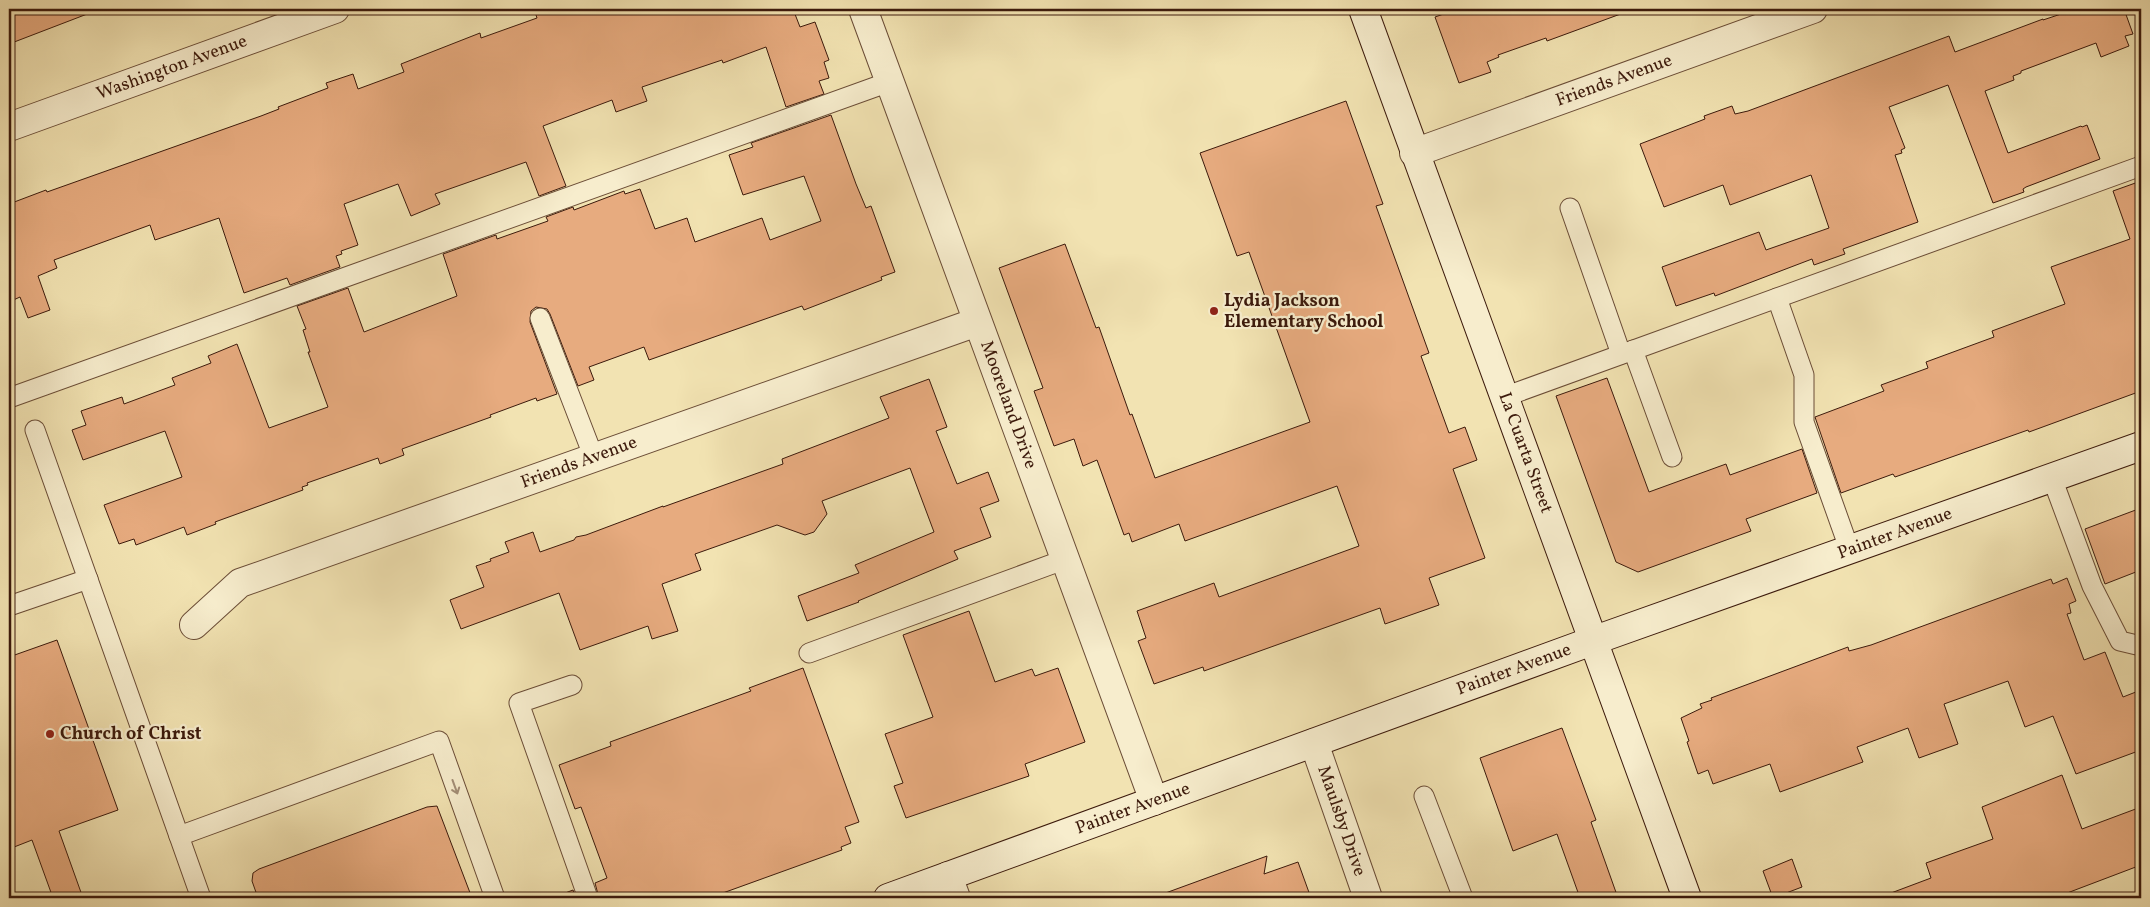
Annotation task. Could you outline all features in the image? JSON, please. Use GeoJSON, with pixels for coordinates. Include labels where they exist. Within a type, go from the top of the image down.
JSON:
{"type":"FeatureCollection","features":[{"type":"Feature","properties":{"kind":"street","name":"Washington Avenue"},"geometry":{"type":"LineString","coordinates":[[9,127],[335,9]]}},
{"type":"Feature","properties":{"kind":"street","name":"Mooreland Drive"},"geometry":{"type":"LineString","coordinates":[[863,9],[1154,801]]}},
{"type":"Feature","properties":{"kind":"street","name":"La Cuarta Street"},"geometry":{"type":"LineString","coordinates":[[1363,9],[1414,154],[1595,640],[1687,898]]}},
{"type":"Feature","properties":{"kind":"street","name":"Friends Avenue"},"geometry":{"type":"LineString","coordinates":[[1414,154],[1814,9]]}},
{"type":"Feature","properties":{"kind":"street","name":"Friends Avenue"},"geometry":{"type":"LineString","coordinates":[[194,625],[240,583],[977,322]]}},
{"type":"Feature","properties":{"kind":"street","name":"Painter Avenue"},"geometry":{"type":"LineString","coordinates":[[888,898],[952,887],[1154,801],[1595,640],[1850,551],[2141,446]]}},
{"type":"Feature","properties":{"kind":"street","name":"Maulsby Drive"},"geometry":{"type":"LineString","coordinates":[[1314,743],[1368,898]]}},
{"type":"Feature","properties":{"kind":"lane"},"geometry":{"type":"LineString","coordinates":[[9,398],[890,82]]}},
{"type":"Feature","properties":{"kind":"lane"},"geometry":{"type":"LineString","coordinates":[[1504,397],[2141,166]]}},
{"type":"Feature","properties":{"kind":"lane"},"geometry":{"type":"LineString","coordinates":[[1570,208],[1627,352],[1672,457]]}},
{"type":"Feature","properties":{"kind":"lane"},"geometry":{"type":"LineString","coordinates":[[1777,298],[1804,375],[1804,422],[1850,551]]}},
{"type":"Feature","properties":{"kind":"lane"},"geometry":{"type":"LineString","coordinates":[[540,318],[594,458]]}},
{"type":"Feature","properties":{"kind":"lane"},"geometry":{"type":"LineString","coordinates":[[35,430],[201,898]]}},
{"type":"Feature","properties":{"kind":"lane"},"geometry":{"type":"LineString","coordinates":[[2052,478],[2092,586],[2120,641],[2141,646]]}},
{"type":"Feature","properties":{"kind":"lane"},"geometry":{"type":"LineString","coordinates":[[809,654],[1066,560]]}},
{"type":"Feature","properties":{"kind":"lane"},"geometry":{"type":"LineString","coordinates":[[9,606],[88,579]]}},
{"type":"Feature","properties":{"kind":"lane"},"geometry":{"type":"LineString","coordinates":[[572,685],[519,703],[588,898]]}},
{"type":"Feature","properties":{"kind":"lane"},"geometry":{"type":"LineString","coordinates":[[179,836],[439,741],[495,898]]}},
{"type":"Feature","properties":{"kind":"lane"},"geometry":{"type":"LineString","coordinates":[[1424,796],[1463,898]]}},
{"type":"Feature","properties":{"kind":"building"},"geometry":{"type":"Polygon","coordinates":[[[9,9],[95,9],[95,11],[9,44],[9,9]]]}},
{"type":"Feature","properties":{"kind":"building"},"geometry":{"type":"Polygon","coordinates":[[[534,9],[793,9],[800,27],[815,22],[829,60],[824,62],[829,78],[819,81],[824,94],[786,107],[766,47],[723,63],[722,60],[642,87],[647,101],[616,112],[612,100],[543,126],[566,186],[539,196],[526,162],[435,194],[440,204],[411,216],[398,184],[344,204],[358,245],[341,251],[342,254],[336,256],[340,267],[290,285],[287,278],[244,293],[219,218],[155,240],[150,225],[54,260],[57,268],[38,276],[50,310],[28,318],[20,297],[9,302],[9,204],[261,116],[279,109],[278,107],[328,88],[326,83],[353,74],[358,89],[404,72],[401,64],[480,33],[481,38],[537,18],[534,9]]]}},
{"type":"Feature","properties":{"kind":"building"},"geometry":{"type":"Polygon","coordinates":[[[1458,9],[1625,9],[1626,12],[1547,41],[1546,38],[1498,55],[1499,57],[1487,62],[1491,72],[1459,83],[1435,17],[1458,9]]]}},
{"type":"Feature","properties":{"kind":"building"},"geometry":{"type":"Polygon","coordinates":[[[2076,9],[2124,9],[2133,34],[2125,36],[2129,46],[2101,57],[2096,43],[2021,71],[2021,73],[2013,76],[2014,80],[1985,91],[2008,153],[2087,125],[2100,159],[2026,187],[2023,189],[2024,192],[1993,203],[1948,85],[1889,107],[1905,148],[1901,150],[1902,153],[1895,155],[1918,222],[1843,249],[1845,254],[1814,265],[1812,259],[1715,296],[1714,293],[1676,306],[1662,267],[1759,232],[1766,250],[1829,228],[1811,175],[1730,205],[1723,185],[1664,207],[1640,144],[1705,119],[1704,116],[1732,106],[1735,114],[1748,111],[1949,36],[1955,52],[2043,19],[2076,9]]]}},
{"type":"Feature","properties":{"kind":"building"},"geometry":{"type":"Polygon","coordinates":[[[1346,101],[1383,204],[1376,206],[1429,353],[1421,356],[1449,433],[1465,427],[1477,460],[1453,469],[1485,558],[1429,578],[1439,605],[1385,624],[1380,608],[1204,671],[1203,667],[1154,684],[1138,641],[1146,638],[1137,611],[1214,583],[1219,597],[1359,546],[1337,486],[1185,541],[1179,524],[1132,542],[1129,533],[1124,535],[1097,460],[1083,466],[1074,439],[1054,446],[1034,391],[1043,388],[999,268],[1065,244],[1096,328],[1099,327],[1130,415],[1132,414],[1155,478],[1310,422],[1249,252],[1237,256],[1200,153],[1346,101]]]}},
{"type":"Feature","properties":{"kind":"building"},"geometry":{"type":"Polygon","coordinates":[[[831,115],[856,184],[866,208],[871,206],[895,272],[881,277],[882,280],[804,310],[802,306],[649,360],[644,347],[589,367],[594,380],[578,386],[550,314],[547,309],[536,307],[531,311],[530,322],[557,394],[537,401],[536,398],[490,415],[491,417],[402,449],[404,455],[380,464],[378,458],[307,483],[308,485],[302,487],[303,490],[215,522],[216,524],[187,535],[184,527],[136,545],[134,539],[119,544],[104,505],[182,477],[165,431],[83,460],[72,430],[86,425],[81,411],[122,397],[124,404],[175,385],[172,378],[211,363],[208,356],[237,344],[269,428],[328,407],[308,352],[310,352],[303,330],[306,329],[297,306],[348,288],[364,332],[457,296],[443,254],[496,235],[497,239],[548,221],[546,217],[573,207],[574,210],[624,191],[625,194],[640,189],[655,229],[687,218],[695,242],[762,218],[770,240],[821,221],[804,176],[743,195],[729,155],[753,147],[751,143],[831,115]]]}},
{"type":"Feature","properties":{"kind":"building"},"geometry":{"type":"Polygon","coordinates":[[[2141,181],[2141,391],[2029,432],[2028,430],[1895,477],[1893,474],[1841,493],[1815,417],[1884,391],[1881,385],[1928,368],[1926,362],[1994,337],[1992,331],[2065,304],[2051,267],[2130,239],[2113,191],[2141,181]]]}},
{"type":"Feature","properties":{"kind":"building"},"geometry":{"type":"Polygon","coordinates":[[[1607,378],[1649,492],[1726,464],[1730,475],[1802,449],[1817,493],[1746,519],[1751,531],[1638,572],[1616,562],[1556,396],[1607,378]]]}},
{"type":"Feature","properties":{"kind":"building"},"geometry":{"type":"Polygon","coordinates":[[[929,379],[947,427],[936,431],[957,484],[988,472],[999,501],[980,508],[991,537],[954,551],[958,559],[859,602],[807,621],[798,596],[859,573],[855,565],[934,532],[910,468],[822,501],[827,514],[814,532],[805,535],[777,525],[695,554],[701,570],[662,584],[678,631],[652,639],[648,626],[580,650],[559,593],[461,629],[450,600],[484,587],[476,566],[509,552],[505,542],[533,532],[540,552],[574,540],[576,537],[783,464],[782,459],[889,418],[880,397],[929,379]]]}},
{"type":"Feature","properties":{"kind":"building"},"geometry":{"type":"Polygon","coordinates":[[[2141,508],[2141,570],[2105,584],[2085,529],[2141,508]]]}},
{"type":"Feature","properties":{"kind":"building"},"geometry":{"type":"Polygon","coordinates":[[[2067,578],[2076,601],[2069,604],[2071,613],[2067,614],[2084,660],[2105,652],[2123,697],[2141,690],[2141,750],[2076,774],[2053,716],[2025,727],[2008,681],[1944,704],[1958,744],[1919,758],[1908,728],[1857,747],[1863,762],[1780,792],[1770,764],[1713,784],[1708,770],[1698,774],[1681,718],[1702,708],[1700,704],[1712,700],[1711,698],[1848,647],[1849,651],[1871,645],[2051,579],[2053,584],[2067,578]]]}},
{"type":"Feature","properties":{"kind":"building"},"geometry":{"type":"Polygon","coordinates":[[[969,611],[995,682],[1032,669],[1035,676],[1058,668],[1085,742],[1025,764],[1029,776],[906,818],[894,786],[903,783],[885,734],[933,717],[903,635],[969,611]]]}},
{"type":"Feature","properties":{"kind":"building","name":"Church of Christ"},"geometry":{"type":"Polygon","coordinates":[[[57,640],[118,810],[59,831],[83,898],[53,898],[32,840],[9,849],[9,657],[57,640]]]}},
{"type":"Feature","properties":{"kind":"building"},"geometry":{"type":"Polygon","coordinates":[[[803,668],[859,822],[845,827],[851,843],[841,847],[842,850],[709,898],[599,898],[595,883],[607,878],[581,807],[575,809],[559,765],[611,746],[610,742],[751,691],[749,688],[803,668]]]}},
{"type":"Feature","properties":{"kind":"building"},"geometry":{"type":"Polygon","coordinates":[[[1562,728],[1596,820],[1591,822],[1618,898],[1580,898],[1557,834],[1513,851],[1480,758],[1562,728]]]}},
{"type":"Feature","properties":{"kind":"building"},"geometry":{"type":"Polygon","coordinates":[[[2062,775],[2082,829],[2141,807],[2141,865],[2054,898],[1884,898],[1883,896],[1931,878],[1926,863],[1993,839],[1982,807],[2062,775]]]}},
{"type":"Feature","properties":{"kind":"building"},"geometry":{"type":"Polygon","coordinates":[[[437,806],[472,898],[258,898],[252,881],[253,873],[259,869],[427,807],[437,806]]]}},
{"type":"Feature","properties":{"kind":"building"},"geometry":{"type":"Polygon","coordinates":[[[1267,856],[1264,874],[1298,862],[1311,898],[1161,898],[1160,895],[1267,856]]]}},
{"type":"Feature","properties":{"kind":"building"},"geometry":{"type":"Polygon","coordinates":[[[1792,859],[1802,887],[1773,898],[1763,871],[1792,859]]]}},
{"type":"Feature","properties":{"kind":"building"},"geometry":{"type":"Polygon","coordinates":[[[573,890],[576,898],[561,898],[560,895],[573,890]]]}},
{"type":"Feature","properties":{"kind":"place","name":"Lydia Jackson Elementary School"},"geometry":{"type":"Point","coordinates":[1214,311]}},
{"type":"Feature","properties":{"kind":"place","name":"Church of Christ"},"geometry":{"type":"Point","coordinates":[50,734]}}]}
